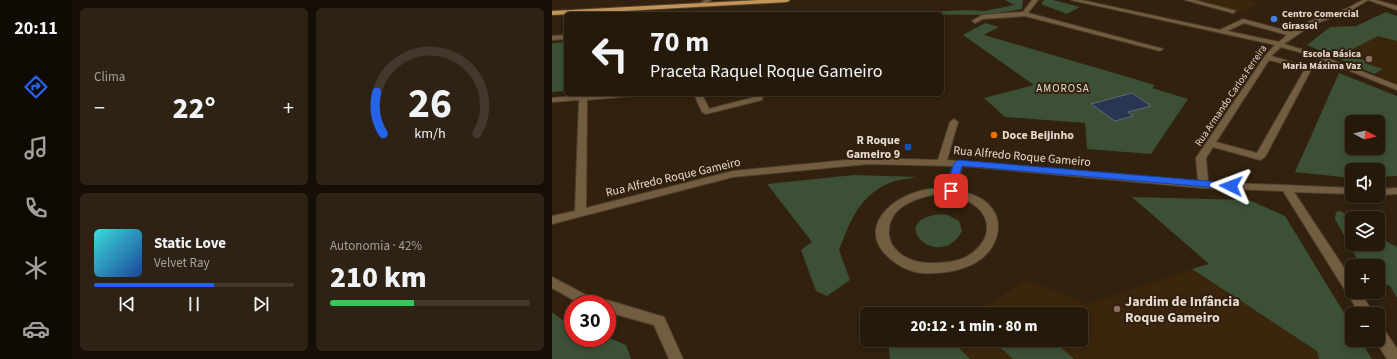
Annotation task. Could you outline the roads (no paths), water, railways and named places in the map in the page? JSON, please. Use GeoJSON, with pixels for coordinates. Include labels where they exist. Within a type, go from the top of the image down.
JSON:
{"type":"FeatureCollection","features":[{"type":"Feature","properties":{"kind":"main road"},"geometry":{"type":"LineString","coordinates":[[569,12],[786,0]]}},
{"type":"Feature","properties":{"kind":"main road"},"geometry":{"type":"LineString","coordinates":[[552,13],[564,12]]}},
{"type":"Feature","properties":{"kind":"street"},"geometry":{"type":"LineString","coordinates":[[702,4],[708,0]]}},
{"type":"Feature","properties":{"kind":"street"},"geometry":{"type":"LineString","coordinates":[[1024,14],[1035,0]]}},
{"type":"Feature","properties":{"kind":"street"},"geometry":{"type":"LineString","coordinates":[[1074,0],[1279,44],[1315,55],[1397,88]]}},
{"type":"Feature","properties":{"kind":"street"},"geometry":{"type":"LineString","coordinates":[[1188,0],[1233,10]]}},
{"type":"Feature","properties":{"kind":"street","name":"Rua Armando Carlos Ferreira"},"geometry":{"type":"LineString","coordinates":[[1203,185],[1201,158],[1210,142],[1267,57],[1279,44],[1314,22],[1344,13],[1366,0]]}},
{"type":"Feature","properties":{"kind":"street"},"geometry":{"type":"LineString","coordinates":[[1371,0],[1397,8]]}},
{"type":"Feature","properties":{"kind":"street"},"geometry":{"type":"LineString","coordinates":[[975,21],[982,17],[1024,14],[1160,49]]}},
{"type":"Feature","properties":{"kind":"street"},"geometry":{"type":"LineString","coordinates":[[1220,32],[1243,21],[1293,35]]}},
{"type":"Feature","properties":{"kind":"street"},"geometry":{"type":"LineString","coordinates":[[552,39],[564,38]]}},
{"type":"Feature","properties":{"kind":"street"},"geometry":{"type":"LineString","coordinates":[[1210,142],[1260,157],[1309,68],[1267,57]]}},
{"type":"Feature","properties":{"kind":"street"},"geometry":{"type":"LineString","coordinates":[[552,100],[608,96]]}},
{"type":"Feature","properties":{"kind":"street"},"geometry":{"type":"LineString","coordinates":[[699,96],[706,112],[759,98],[759,96]]}},
{"type":"Feature","properties":{"kind":"street"},"geometry":{"type":"LineString","coordinates":[[580,213],[583,98]]}},
{"type":"Feature","properties":{"kind":"street"},"geometry":{"type":"LineString","coordinates":[[942,162],[954,122]]}},
{"type":"Feature","properties":{"kind":"street","name":"Rua Alfredo Roque Gameiro"},"geometry":{"type":"LineString","coordinates":[[552,220],[733,174],[868,161],[942,162],[1203,185],[1345,191]]}},
{"type":"Feature","properties":{"kind":"street"},"geometry":{"type":"LineString","coordinates":[[951,191],[958,163]]}},
{"type":"Feature","properties":{"kind":"street"},"geometry":{"type":"LineString","coordinates":[[1287,189],[1345,280]]}},
{"type":"Feature","properties":{"kind":"street"},"geometry":{"type":"LineString","coordinates":[[951,191],[973,198],[989,211],[994,223],[993,235],[987,248],[975,258],[958,266],[938,269],[913,266],[902,262],[890,252],[883,240],[882,227],[887,216],[896,206],[907,198],[921,193],[951,191]]}},
{"type":"Feature","properties":{"kind":"street"},"geometry":{"type":"LineString","coordinates":[[1385,192],[1397,191]]}},
{"type":"Feature","properties":{"kind":"street"},"geometry":{"type":"LineString","coordinates":[[552,282],[575,295]]}},
{"type":"Feature","properties":{"kind":"street"},"geometry":{"type":"LineString","coordinates":[[616,309],[659,321],[676,359]]}},
{"type":"Feature","properties":{"kind":"street"},"geometry":{"type":"LineString","coordinates":[[1385,343],[1395,359]]}},
{"type":"Feature","properties":{"kind":"water"},"geometry":{"type":"Polygon","coordinates":[[[1132,93],[1151,106],[1128,112],[1133,116],[1115,121],[1091,104],[1132,93]]]}},
{"type":"Feature","properties":{"kind":"place","name":"Centro Comercial Girassol"},"geometry":{"type":"Point","coordinates":[1274,19]}},
{"type":"Feature","properties":{"kind":"place","name":"Escola Básica Maria Máxima Vaz"},"geometry":{"type":"Point","coordinates":[1369,59]}},
{"type":"Feature","properties":{"kind":"place","name":"Doce Beijinho"},"geometry":{"type":"Point","coordinates":[994,135]}},
{"type":"Feature","properties":{"kind":"place","name":"R Roque Gameiro 9"},"geometry":{"type":"Point","coordinates":[908,147]}},
{"type":"Feature","properties":{"kind":"place","name":"Jardim de Infância Roque Gameiro"},"geometry":{"type":"Point","coordinates":[1117,309]}},
{"type":"Feature","properties":{"kind":"district","name":"AMOROSA"},"geometry":{"type":"Point","coordinates":[1063,88]}}]}
